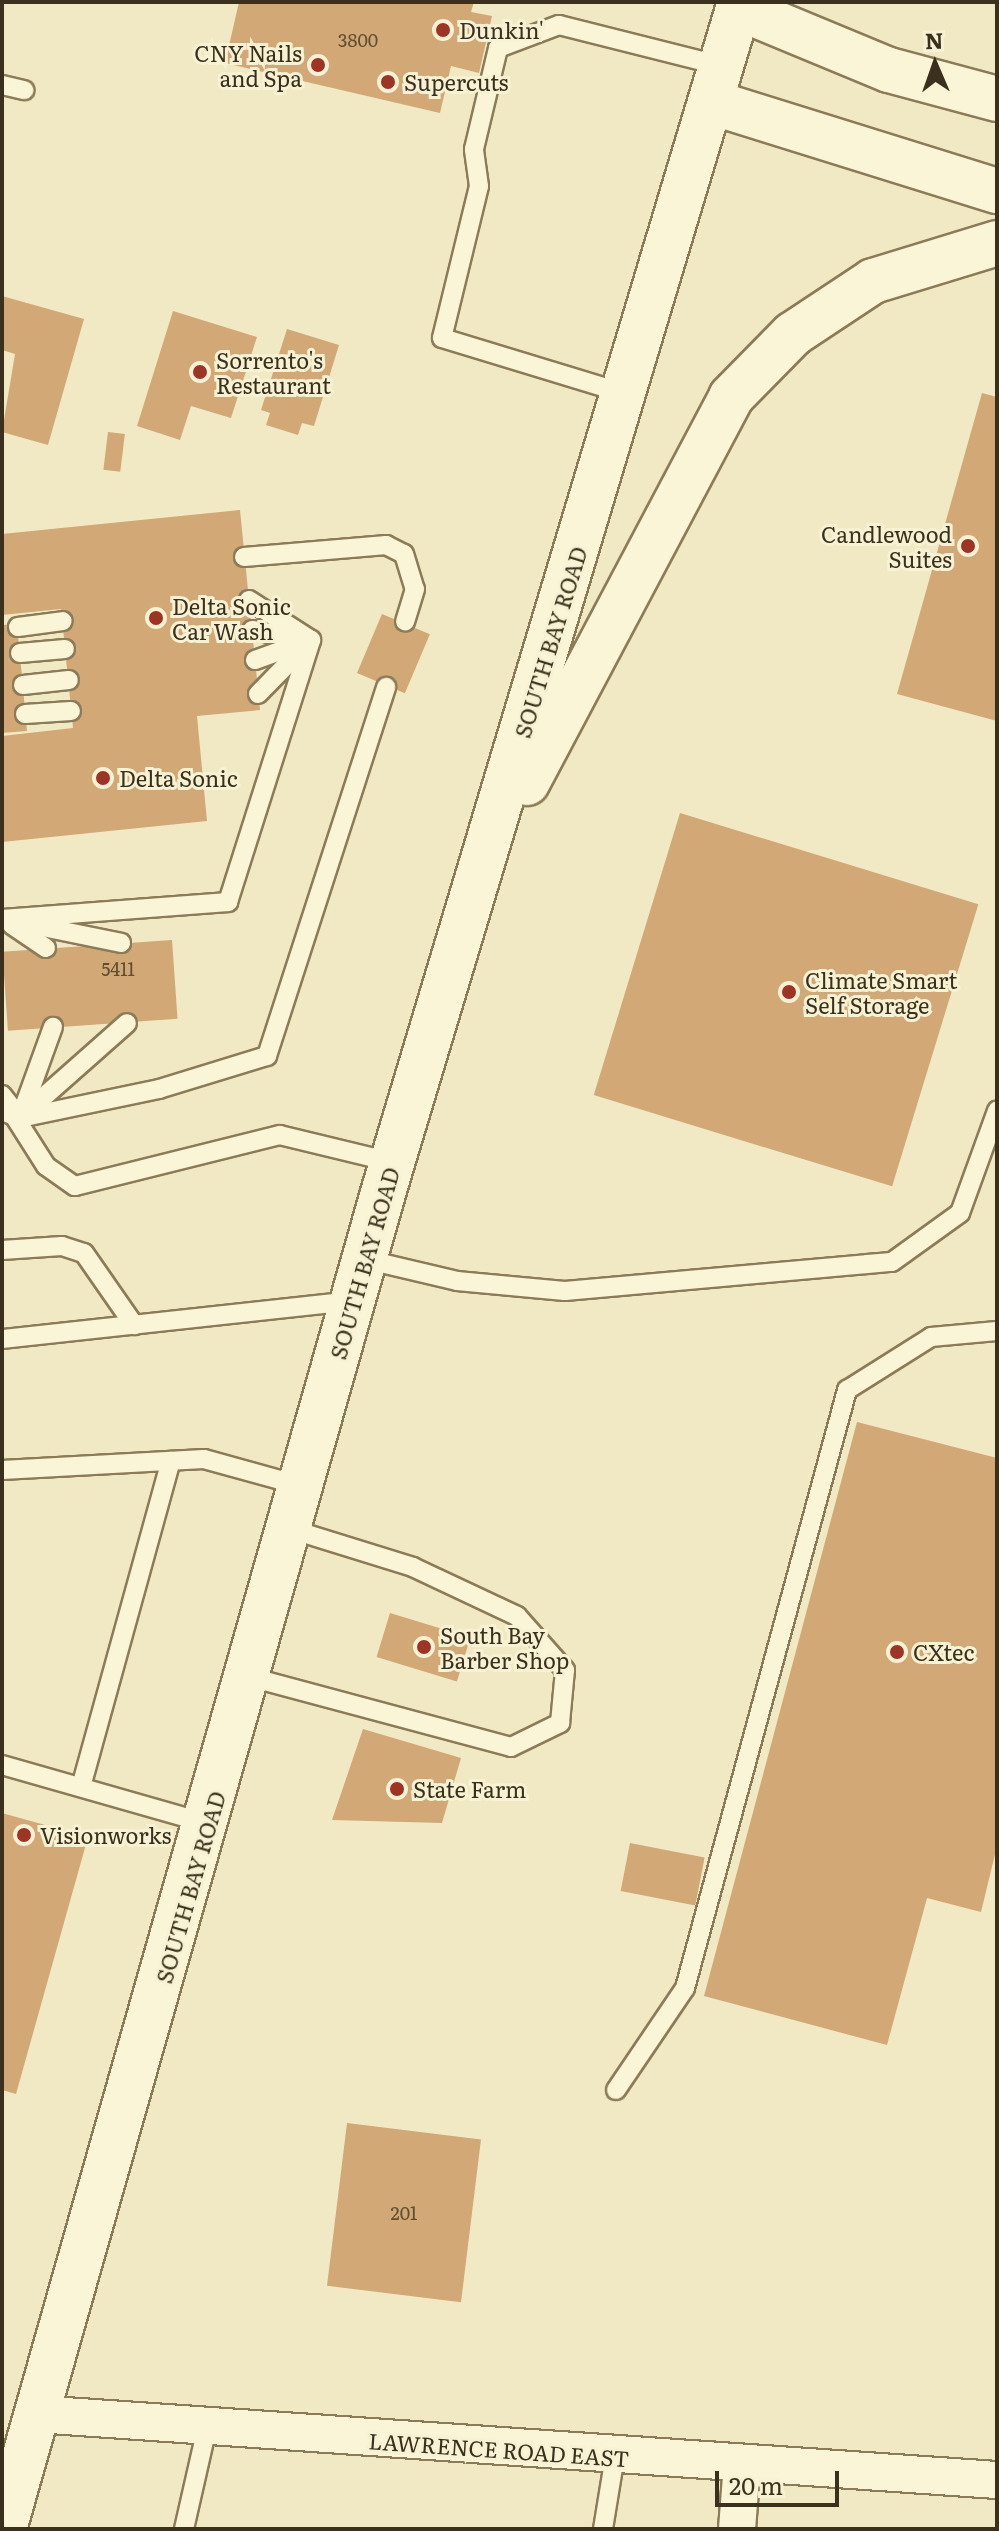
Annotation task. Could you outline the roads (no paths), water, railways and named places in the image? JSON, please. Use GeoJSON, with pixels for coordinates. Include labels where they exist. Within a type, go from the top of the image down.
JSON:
{"type":"FeatureCollection","features":[{"type":"Feature","properties":{"kind":"main road","name":"SOUTH BAY ROAD"},"geometry":{"type":"LineString","coordinates":[[4,2529],[19,2413],[209,1823],[392,1162],[626,394],[740,5]]}},
{"type":"Feature","properties":{"kind":"main road"},"geometry":{"type":"LineString","coordinates":[[740,5],[889,70],[997,99]]}},
{"type":"Feature","properties":{"kind":"main road"},"geometry":{"type":"LineString","coordinates":[[717,84],[997,191]]}},
{"type":"Feature","properties":{"kind":"main road"},"geometry":{"type":"LineString","coordinates":[[475,884],[731,397],[793,334],[873,281],[997,243]]}},
{"type":"Feature","properties":{"kind":"street","name":"LAWRENCE ROAD EAST"},"geometry":{"type":"LineString","coordinates":[[19,2413],[997,2480]]}},
{"type":"Feature","properties":{"kind":"street"},"geometry":{"type":"LineString","coordinates":[[737,2529],[742,2464]]}},
{"type":"Feature","properties":{"kind":"lane"},"geometry":{"type":"LineString","coordinates":[[626,394],[442,338],[479,186],[474,149],[498,48],[559,25],[717,84]]}},
{"type":"Feature","properties":{"kind":"lane"},"geometry":{"type":"LineString","coordinates":[[2,85],[24,90]]}},
{"type":"Feature","properties":{"kind":"lane"},"geometry":{"type":"LineString","coordinates":[[244,557],[386,545],[404,554],[415,589],[405,621]]}},
{"type":"Feature","properties":{"kind":"lane"},"geometry":{"type":"LineString","coordinates":[[249,600],[311,640]]}},
{"type":"Feature","properties":{"kind":"lane"},"geometry":{"type":"LineString","coordinates":[[18,627],[63,621]]}},
{"type":"Feature","properties":{"kind":"lane"},"geometry":{"type":"LineString","coordinates":[[252,630],[311,640]]}},
{"type":"Feature","properties":{"kind":"lane"},"geometry":{"type":"LineString","coordinates":[[255,660],[311,640]]}},
{"type":"Feature","properties":{"kind":"lane"},"geometry":{"type":"LineString","coordinates":[[258,694],[311,640]]}},
{"type":"Feature","properties":{"kind":"lane"},"geometry":{"type":"LineString","coordinates":[[2,919],[228,902],[311,640]]}},
{"type":"Feature","properties":{"kind":"lane"},"geometry":{"type":"LineString","coordinates":[[20,653],[65,649]]}},
{"type":"Feature","properties":{"kind":"lane"},"geometry":{"type":"LineString","coordinates":[[23,685],[69,680]]}},
{"type":"Feature","properties":{"kind":"lane"},"geometry":{"type":"LineString","coordinates":[[11,1114],[159,1089],[267,1056],[386,687]]}},
{"type":"Feature","properties":{"kind":"lane"},"geometry":{"type":"LineString","coordinates":[[25,714],[71,711]]}},
{"type":"Feature","properties":{"kind":"lane"},"geometry":{"type":"LineString","coordinates":[[2,919],[121,943]]}},
{"type":"Feature","properties":{"kind":"lane"},"geometry":{"type":"LineString","coordinates":[[2,919],[46,948]]}},
{"type":"Feature","properties":{"kind":"lane"},"geometry":{"type":"LineString","coordinates":[[11,1114],[127,1023]]}},
{"type":"Feature","properties":{"kind":"lane"},"geometry":{"type":"LineString","coordinates":[[11,1114],[53,1027]]}},
{"type":"Feature","properties":{"kind":"lane"},"geometry":{"type":"LineString","coordinates":[[2,1095],[46,1166],[75,1186],[280,1135],[392,1162]]}},
{"type":"Feature","properties":{"kind":"lane"},"geometry":{"type":"LineString","coordinates":[[2,1105],[11,1114]]}},
{"type":"Feature","properties":{"kind":"lane"},"geometry":{"type":"LineString","coordinates":[[364,1259],[457,1281],[565,1291],[892,1262],[960,1213],[997,1111]]}},
{"type":"Feature","properties":{"kind":"lane"},"geometry":{"type":"LineString","coordinates":[[2,1250],[62,1246],[84,1253],[110,1281],[134,1325]]}},
{"type":"Feature","properties":{"kind":"lane"},"geometry":{"type":"LineString","coordinates":[[2,1339],[353,1301]]}},
{"type":"Feature","properties":{"kind":"lane"},"geometry":{"type":"LineString","coordinates":[[616,2090],[685,1988],[847,1390],[931,1337],[997,1331]]}},
{"type":"Feature","properties":{"kind":"lane"},"geometry":{"type":"LineString","coordinates":[[2,1470],[204,1459],[302,1486]]}},
{"type":"Feature","properties":{"kind":"lane"},"geometry":{"type":"LineString","coordinates":[[81,1787],[171,1461]]}},
{"type":"Feature","properties":{"kind":"lane"},"geometry":{"type":"LineString","coordinates":[[250,1677],[511,1747],[560,1723],[565,1670],[517,1616],[413,1567],[290,1529]]}},
{"type":"Feature","properties":{"kind":"lane"},"geometry":{"type":"LineString","coordinates":[[2,1765],[209,1823]]}},
{"type":"Feature","properties":{"kind":"lane"},"geometry":{"type":"LineString","coordinates":[[184,2529],[207,2428]]}},
{"type":"Feature","properties":{"kind":"lane"},"geometry":{"type":"LineString","coordinates":[[603,2529],[615,2456]]}},
{"type":"Feature","properties":{"kind":"place","name":"Dunkin'"},"geometry":{"type":"Point","coordinates":[443,30]}},
{"type":"Feature","properties":{"kind":"place","name":"CNY Nails and Spa"},"geometry":{"type":"Point","coordinates":[318,65]}},
{"type":"Feature","properties":{"kind":"place","name":"Supercuts"},"geometry":{"type":"Point","coordinates":[388,82]}},
{"type":"Feature","properties":{"kind":"place","name":"Sorrento's Restaurant"},"geometry":{"type":"Point","coordinates":[200,372]}},
{"type":"Feature","properties":{"kind":"place","name":"Candlewood Suites"},"geometry":{"type":"Point","coordinates":[968,546]}},
{"type":"Feature","properties":{"kind":"place","name":"Delta Sonic Car Wash"},"geometry":{"type":"Point","coordinates":[156,618]}},
{"type":"Feature","properties":{"kind":"place","name":"Delta Sonic"},"geometry":{"type":"Point","coordinates":[103,778]}},
{"type":"Feature","properties":{"kind":"place","name":"Climate Smart Self Storage"},"geometry":{"type":"Point","coordinates":[789,992]}},
{"type":"Feature","properties":{"kind":"place","name":"South Bay Barber Shop"},"geometry":{"type":"Point","coordinates":[424,1647]}},
{"type":"Feature","properties":{"kind":"place","name":"CXtec"},"geometry":{"type":"Point","coordinates":[897,1652]}},
{"type":"Feature","properties":{"kind":"place","name":"State Farm"},"geometry":{"type":"Point","coordinates":[397,1789]}},
{"type":"Feature","properties":{"kind":"place","name":"Visionworks"},"geometry":{"type":"Point","coordinates":[24,1835]}}]}
